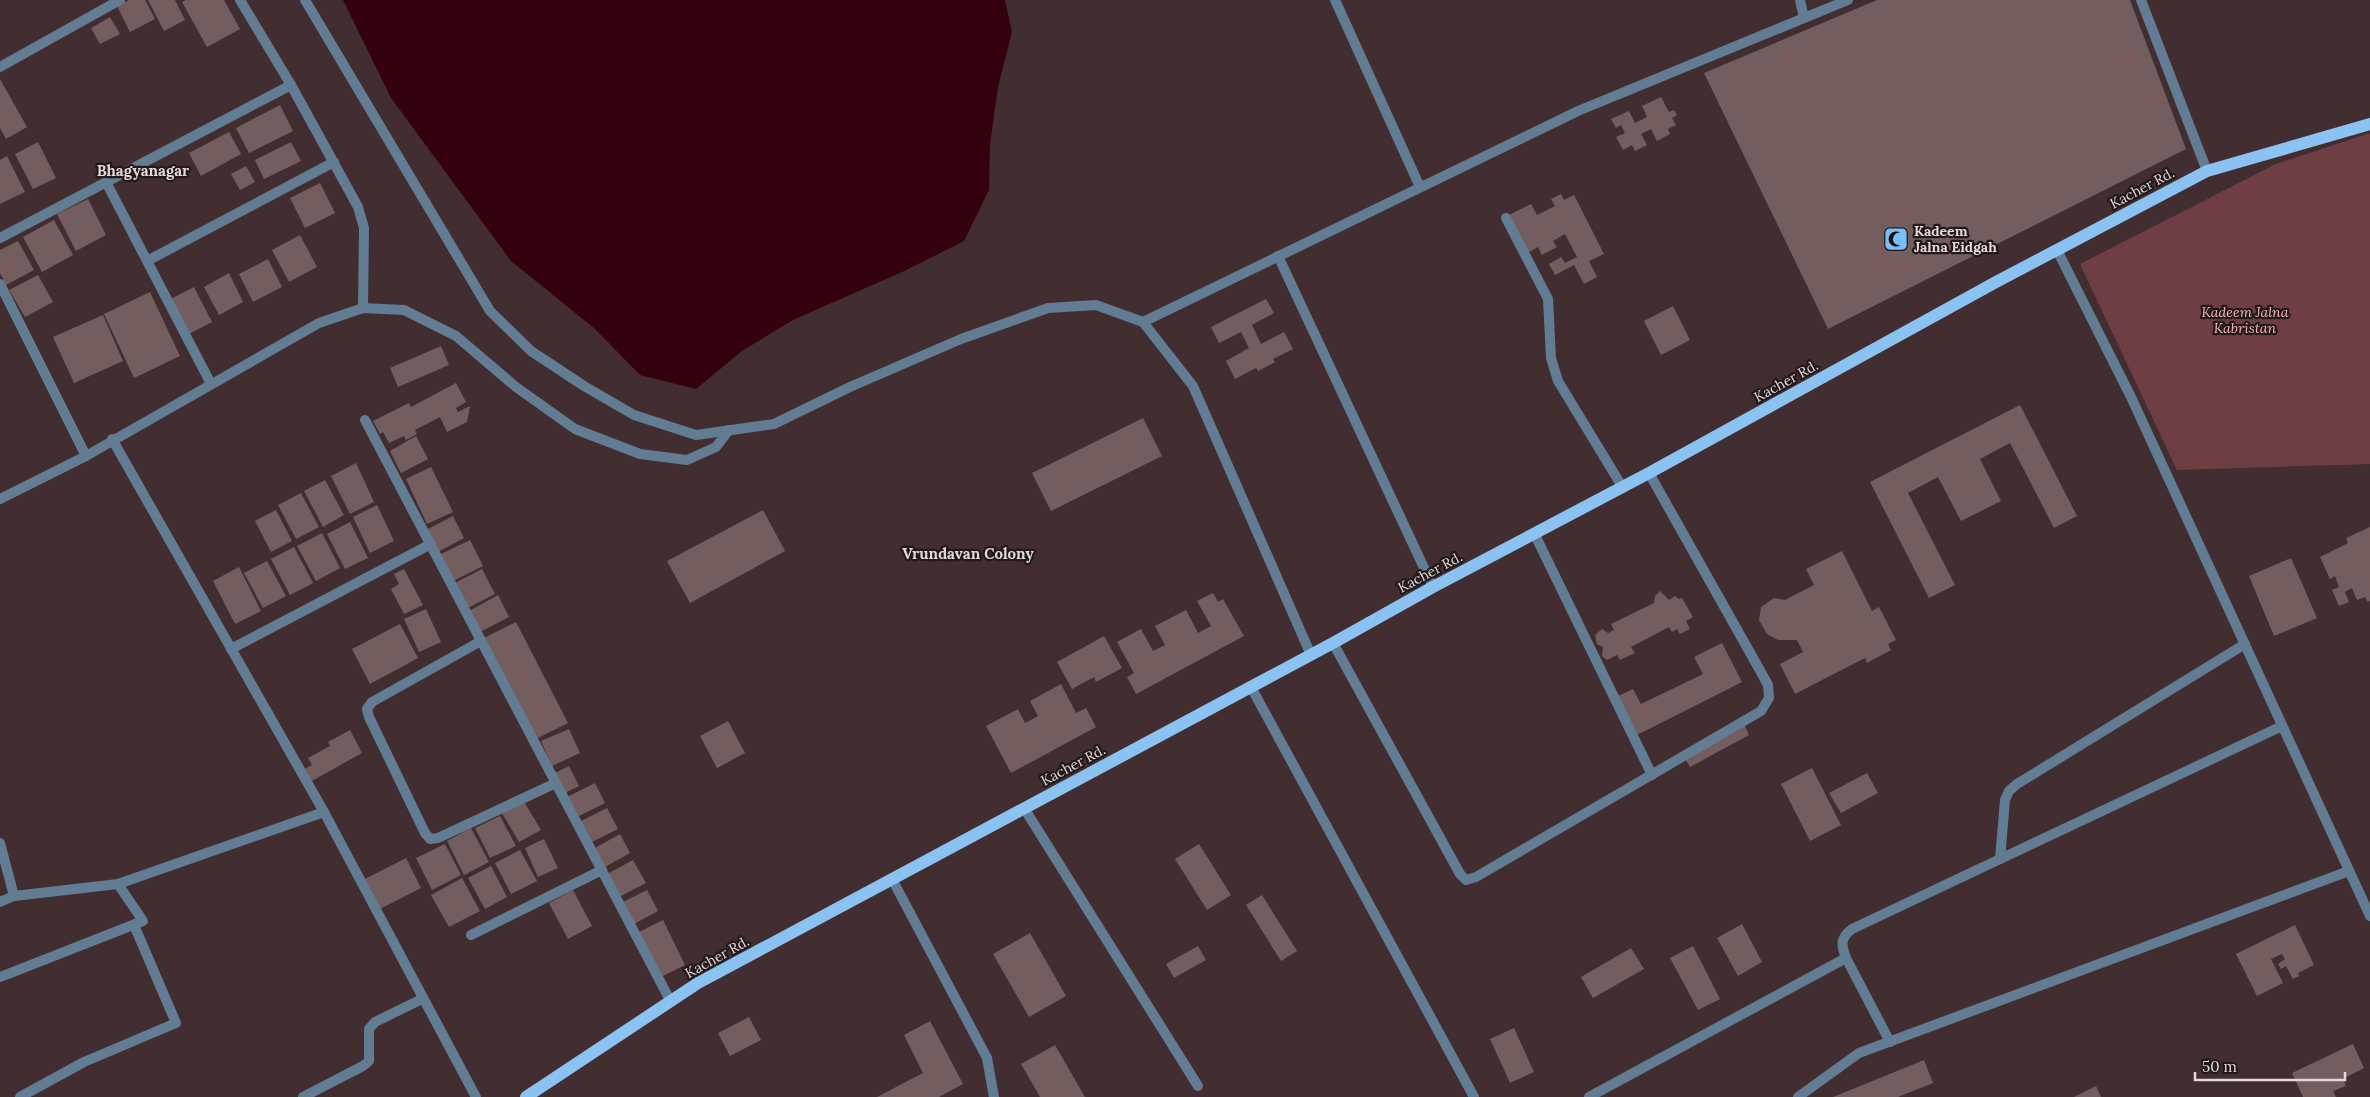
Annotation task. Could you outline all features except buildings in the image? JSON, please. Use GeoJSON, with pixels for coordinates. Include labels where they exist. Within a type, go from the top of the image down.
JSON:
{"type":"FeatureCollection","features":[{"type":"Feature","properties":{"kind":"main road","name":"Kacher Rd."},"geometry":{"type":"LineString","coordinates":[[526,1097],[698,983],[1252,687],[1433,587],[1623,488],[2057,250],[2206,171],[2370,124]]}},
{"type":"Feature","properties":{"kind":"street"},"geometry":{"type":"LineString","coordinates":[[240,0],[291,85],[354,197],[362,218],[363,308]]}},
{"type":"Feature","properties":{"kind":"street"},"geometry":{"type":"LineString","coordinates":[[305,0],[490,311],[531,351],[584,386],[634,415],[696,435],[774,424],[850,387],[961,339],[1048,308],[1096,305],[1143,322],[1193,386],[1311,655]]}},
{"type":"Feature","properties":{"kind":"street"},"geometry":{"type":"LineString","coordinates":[[1335,0],[1420,187]]}},
{"type":"Feature","properties":{"kind":"street"},"geometry":{"type":"LineString","coordinates":[[1800,0],[1804,18]]}},
{"type":"Feature","properties":{"kind":"street"},"geometry":{"type":"LineString","coordinates":[[1143,322],[1578,111],[1848,0]]}},
{"type":"Feature","properties":{"kind":"street"},"geometry":{"type":"LineString","coordinates":[[2140,0],[2206,171]]}},
{"type":"Feature","properties":{"kind":"street"},"geometry":{"type":"LineString","coordinates":[[0,67],[118,1]]}},
{"type":"Feature","properties":{"kind":"street"},"geometry":{"type":"LineString","coordinates":[[0,238],[291,85]]}},
{"type":"Feature","properties":{"kind":"street"},"geometry":{"type":"LineString","coordinates":[[147,261],[334,162]]}},
{"type":"Feature","properties":{"kind":"street"},"geometry":{"type":"LineString","coordinates":[[106,182],[211,384]]}},
{"type":"Feature","properties":{"kind":"street"},"geometry":{"type":"LineString","coordinates":[[1506,218],[1548,299],[1551,358],[1556,375],[1623,488]]}},
{"type":"Feature","properties":{"kind":"street"},"geometry":{"type":"LineString","coordinates":[[2057,250],[2131,397],[2370,916]]}},
{"type":"Feature","properties":{"kind":"street"},"geometry":{"type":"LineString","coordinates":[[1278,256],[1433,587]]}},
{"type":"Feature","properties":{"kind":"street"},"geometry":{"type":"LineString","coordinates":[[0,284],[86,456]]}},
{"type":"Feature","properties":{"kind":"street"},"geometry":{"type":"LineString","coordinates":[[3,496],[86,456],[112,439],[319,322],[363,308],[404,310],[456,336],[516,387],[575,429],[640,454],[687,460],[716,447],[730,430]]}},
{"type":"Feature","properties":{"kind":"street"},"geometry":{"type":"LineString","coordinates":[[366,420],[671,1002]]}},
{"type":"Feature","properties":{"kind":"street"},"geometry":{"type":"LineString","coordinates":[[112,439],[324,812],[422,999],[476,1097]]}},
{"type":"Feature","properties":{"kind":"street"},"geometry":{"type":"LineString","coordinates":[[1333,643],[1460,874],[1466,880],[1476,877],[1761,711],[1769,698],[1768,685],[1650,473]]}},
{"type":"Feature","properties":{"kind":"street"},"geometry":{"type":"LineString","coordinates":[[1535,534],[1652,775]]}},
{"type":"Feature","properties":{"kind":"street"},"geometry":{"type":"LineString","coordinates":[[231,648],[431,544]]}},
{"type":"Feature","properties":{"kind":"street"},"geometry":{"type":"LineString","coordinates":[[481,641],[372,702],[367,709],[369,717],[427,837],[430,839],[438,838],[556,783]]}},
{"type":"Feature","properties":{"kind":"street"},"geometry":{"type":"LineString","coordinates":[[2000,859],[2004,805],[2009,791],[2245,644]]}},
{"type":"Feature","properties":{"kind":"street"},"geometry":{"type":"LineString","coordinates":[[1252,687],[1474,1097]]}},
{"type":"Feature","properties":{"kind":"street"},"geometry":{"type":"LineString","coordinates":[[1890,1042],[1842,948],[1842,939],[1852,929],[2282,726]]}},
{"type":"Feature","properties":{"kind":"street"},"geometry":{"type":"LineString","coordinates":[[1024,808],[1198,1086]]}},
{"type":"Feature","properties":{"kind":"street"},"geometry":{"type":"LineString","coordinates":[[0,902],[14,896],[118,884],[324,812]]}},
{"type":"Feature","properties":{"kind":"street"},"geometry":{"type":"LineString","coordinates":[[0,844],[14,896]]}},
{"type":"Feature","properties":{"kind":"street"},"geometry":{"type":"LineString","coordinates":[[471,935],[602,870]]}},
{"type":"Feature","properties":{"kind":"street"},"geometry":{"type":"LineString","coordinates":[[1798,1097],[1858,1053],[2349,871]]}},
{"type":"Feature","properties":{"kind":"street"},"geometry":{"type":"LineString","coordinates":[[892,879],[987,1058],[994,1097]]}},
{"type":"Feature","properties":{"kind":"street"},"geometry":{"type":"LineString","coordinates":[[0,977],[143,921],[118,884]]}},
{"type":"Feature","properties":{"kind":"street"},"geometry":{"type":"LineString","coordinates":[[20,1097],[84,1062],[176,1023],[134,924]]}},
{"type":"Feature","properties":{"kind":"street"},"geometry":{"type":"LineString","coordinates":[[1589,1097],[1846,958]]}},
{"type":"Feature","properties":{"kind":"street"},"geometry":{"type":"LineString","coordinates":[[303,1097],[364,1066],[369,1061],[369,1029],[375,1022],[422,999]]}},
{"type":"Feature","properties":{"kind":"green space","name":"Kadeem Jalna Kabristan"},"geometry":{"type":"Polygon","coordinates":[[[2370,133],[2370,464],[2177,470],[2080,264],[2276,164],[2370,133]]]}},
{"type":"Feature","properties":{"kind":"shaded area"},"geometry":{"type":"Polygon","coordinates":[[[343,0],[1005,0],[1012,32],[998,87],[990,144],[989,190],[964,241],[902,272],[793,320],[742,351],[696,389],[640,375],[594,328],[511,261],[391,98],[343,0]]]}},
{"type":"Feature","properties":{"kind":"place","name":"Kadeem Jalna Eidgah"},"geometry":{"type":"Point","coordinates":[1896,239]}},
{"type":"Feature","properties":{"kind":"district","name":"Bhagyanagar"},"geometry":{"type":"Point","coordinates":[143,171]}},
{"type":"Feature","properties":{"kind":"district","name":"Vrundavan Colony"},"geometry":{"type":"Point","coordinates":[968,554]}}]}
